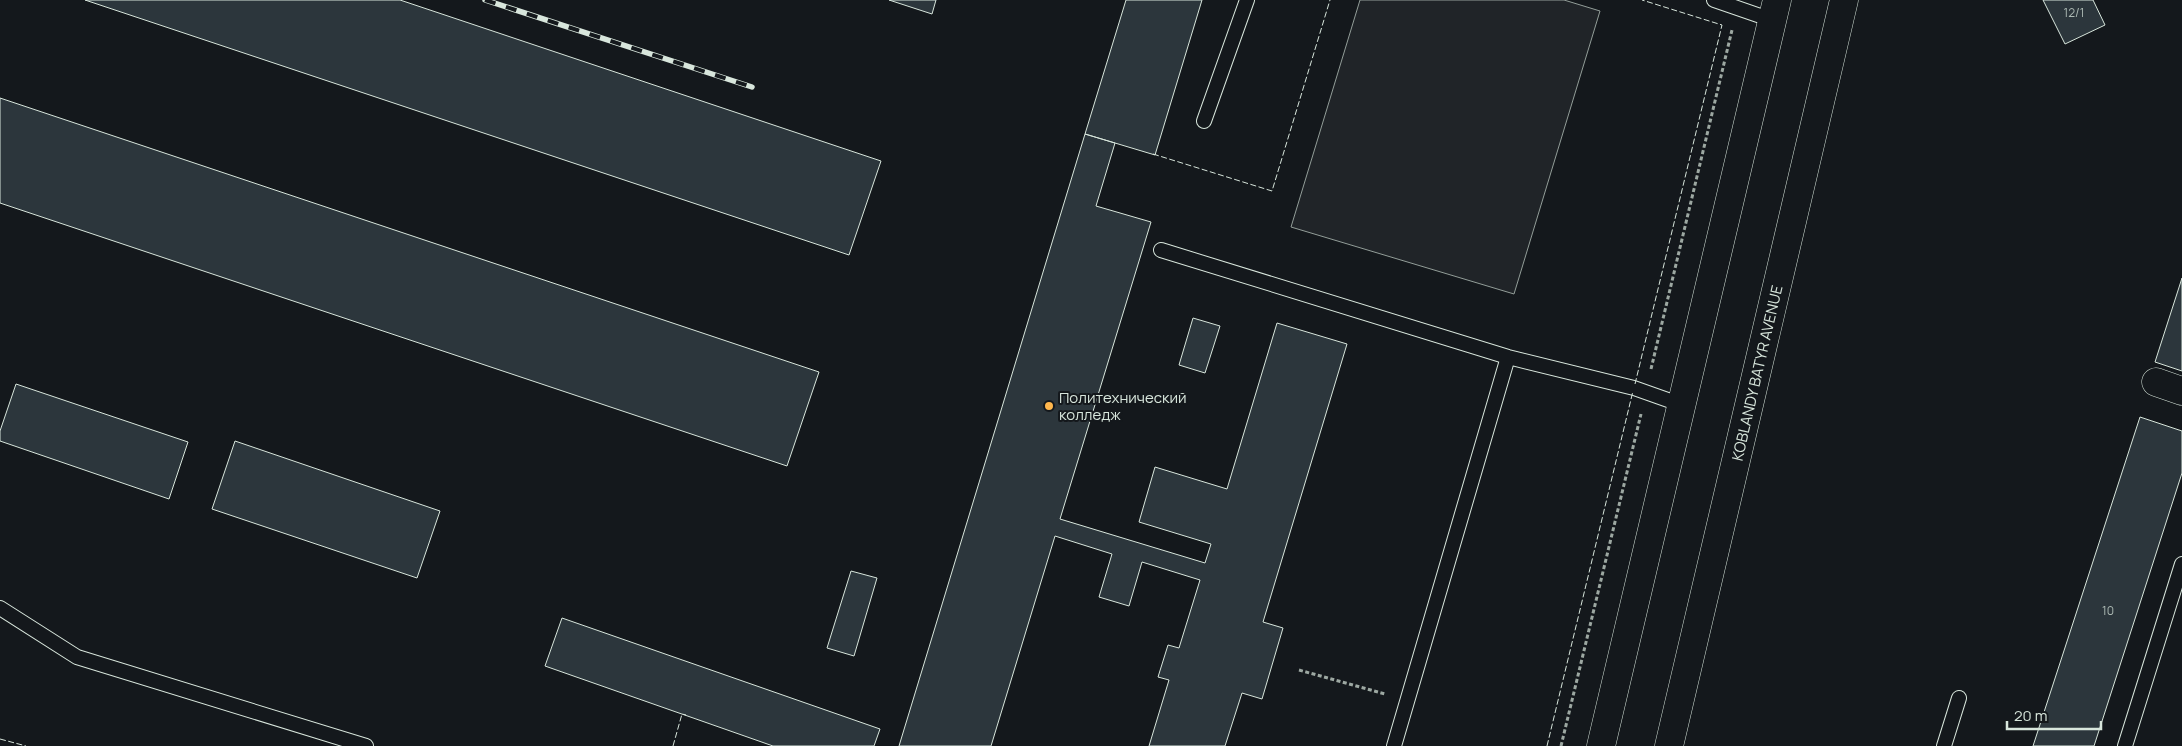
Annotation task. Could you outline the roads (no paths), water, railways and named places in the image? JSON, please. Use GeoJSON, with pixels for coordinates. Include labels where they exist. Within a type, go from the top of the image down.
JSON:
{"type":"FeatureCollection","features":[{"type":"Feature","properties":{"kind":"main road","name":"KOBLANDY BATYR AVENUE"},"geometry":{"type":"LineString","coordinates":[[1669,746],[1844,0]]}},
{"type":"Feature","properties":{"kind":"main road"},"geometry":{"type":"LineString","coordinates":[[1602,746],[1775,10]]}},
{"type":"Feature","properties":{"kind":"main road"},"geometry":{"type":"LineString","coordinates":[[2156,382],[2182,391]]}},
{"type":"Feature","properties":{"kind":"lane"},"geometry":{"type":"LineString","coordinates":[[1204,121],[1247,0]]}},
{"type":"Feature","properties":{"kind":"lane"},"geometry":{"type":"LineString","coordinates":[[1714,0],[1775,10]]}},
{"type":"Feature","properties":{"kind":"lane"},"geometry":{"type":"LineString","coordinates":[[1161,250],[1508,357],[1634,388],[1682,404]]}},
{"type":"Feature","properties":{"kind":"lane"},"geometry":{"type":"LineString","coordinates":[[1394,746],[1508,357]]}},
{"type":"Feature","properties":{"kind":"lane"},"geometry":{"type":"LineString","coordinates":[[2125,746],[2182,564]]}},
{"type":"Feature","properties":{"kind":"lane"},"geometry":{"type":"LineString","coordinates":[[0,608],[77,657],[366,746]]}},
{"type":"Feature","properties":{"kind":"lane"},"geometry":{"type":"LineString","coordinates":[[1944,746],[1959,698]]}},
{"type":"Feature","properties":{"kind":"railway"},"geometry":{"type":"LineString","coordinates":[[485,0],[752,87]]}},
{"type":"Feature","properties":{"kind":"place","name":"Политехнический колледж"},"geometry":{"type":"Point","coordinates":[1049,406]}}]}
